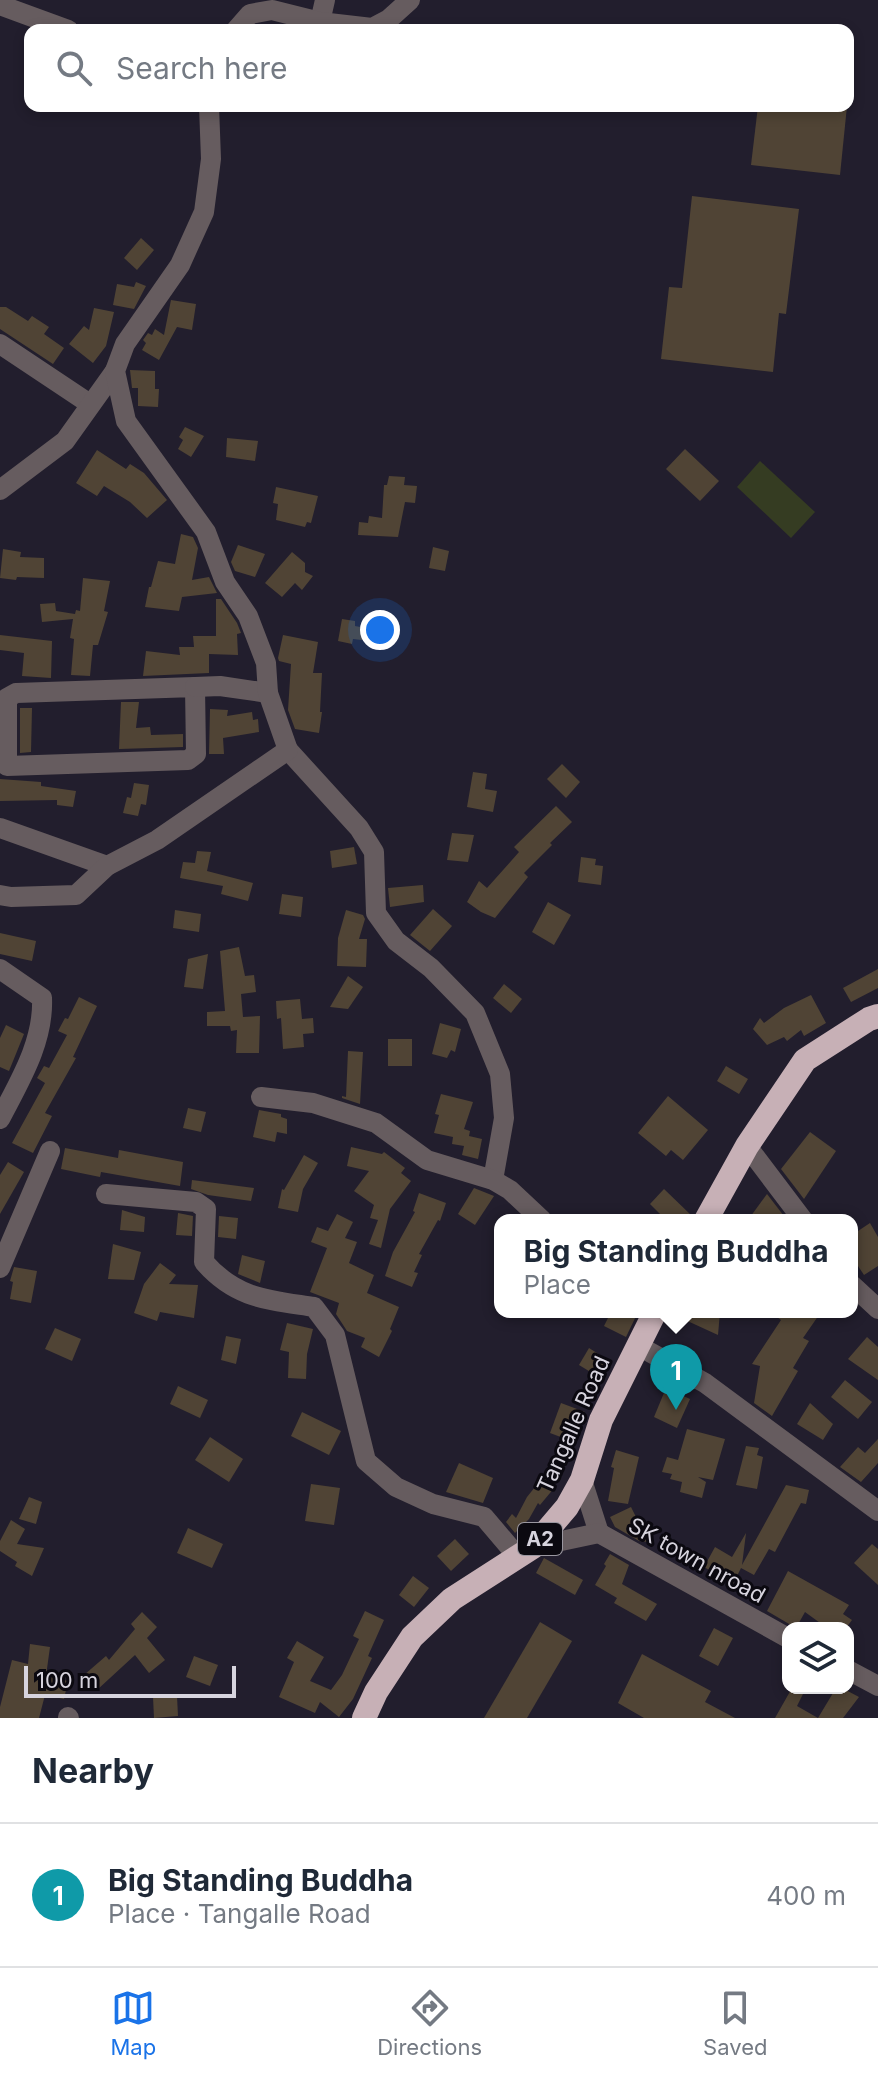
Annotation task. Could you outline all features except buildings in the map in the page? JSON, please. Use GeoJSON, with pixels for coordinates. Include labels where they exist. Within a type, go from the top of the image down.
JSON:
{"type":"FeatureCollection","features":[{"type":"Feature","properties":{"kind":"highway"},"geometry":{"type":"LineString","coordinates":[[709,1214],[747,1146],[805,1060],[878,1016]]}},
{"type":"Feature","properties":{"kind":"highway","name":"Tangalle Road"},"geometry":{"type":"LineString","coordinates":[[364,1718],[376,1692],[412,1637],[452,1599],[525,1552],[567,1507],[582,1480],[601,1420],[652,1318]]}},
{"type":"Feature","properties":{"kind":"street"},"geometry":{"type":"LineString","coordinates":[[320,22],[325,0]]}},
{"type":"Feature","properties":{"kind":"street"},"geometry":{"type":"LineString","coordinates":[[380,24],[410,0]]}},
{"type":"Feature","properties":{"kind":"street"},"geometry":{"type":"LineString","coordinates":[[0,5],[52,24]]}},
{"type":"Feature","properties":{"kind":"street"},"geometry":{"type":"LineString","coordinates":[[241,24],[250,14],[272,10],[337,24]]}},
{"type":"Feature","properties":{"kind":"street"},"geometry":{"type":"LineString","coordinates":[[0,490],[65,441],[115,371],[125,344],[180,265],[204,212],[211,159],[209,112]]}},
{"type":"Feature","properties":{"kind":"street"},"geometry":{"type":"LineString","coordinates":[[0,344],[90,404]]}},
{"type":"Feature","properties":{"kind":"street"},"geometry":{"type":"LineString","coordinates":[[115,371],[126,421],[206,532],[225,582],[248,616],[266,663],[268,693],[288,750],[359,828],[374,852],[376,913],[396,941],[431,968],[475,1013],[500,1074],[504,1118],[493,1180]]}},
{"type":"Feature","properties":{"kind":"street"},"geometry":{"type":"LineString","coordinates":[[195,687],[196,754],[188,760],[7,766],[7,698],[16,693],[220,686],[268,693]]}},
{"type":"Feature","properties":{"kind":"street"},"geometry":{"type":"LineString","coordinates":[[0,895],[76,895],[107,866],[157,840],[288,750]]}},
{"type":"Feature","properties":{"kind":"street"},"geometry":{"type":"LineString","coordinates":[[0,828],[107,866]]}},
{"type":"Feature","properties":{"kind":"street"},"geometry":{"type":"LineString","coordinates":[[0,969],[42,998],[43,1017],[28,1064],[0,1119]]}},
{"type":"Feature","properties":{"kind":"street"},"geometry":{"type":"LineString","coordinates":[[261,1097],[313,1103],[376,1123],[427,1160],[493,1180],[510,1190],[536,1214]]}},
{"type":"Feature","properties":{"kind":"street"},"geometry":{"type":"LineString","coordinates":[[747,1146],[798,1214]]}},
{"type":"Feature","properties":{"kind":"street"},"geometry":{"type":"LineString","coordinates":[[0,1268],[50,1151]]}},
{"type":"Feature","properties":{"kind":"street"},"geometry":{"type":"LineString","coordinates":[[106,1194],[196,1202],[206,1209],[204,1262],[218,1278],[252,1298],[314,1307],[335,1335],[366,1461],[396,1487],[433,1504],[484,1517],[525,1552]]}},
{"type":"Feature","properties":{"kind":"street"},"geometry":{"type":"LineString","coordinates":[[858,1291],[878,1309]]}},
{"type":"Feature","properties":{"kind":"street"},"geometry":{"type":"LineString","coordinates":[[637,1345],[705,1383],[878,1511]]}},
{"type":"Feature","properties":{"kind":"street"},"geometry":{"type":"LineString","coordinates":[[582,1480],[599,1533]]}},
{"type":"Feature","properties":{"kind":"street","name":"SK town nroad"},"geometry":{"type":"LineString","coordinates":[[525,1552],[599,1533],[782,1635]]}},
{"type":"Feature","properties":{"kind":"street"},"geometry":{"type":"LineString","coordinates":[[854,1673],[878,1686]]}},
{"type":"Feature","properties":{"kind":"green space"},"geometry":{"type":"Polygon","coordinates":[[[760,461],[815,512],[791,538],[737,487],[760,461]]]}},
{"type":"Feature","properties":{"kind":"place","name":"Big Standing Buddha"},"geometry":{"type":"Point","coordinates":[676,1410]}}]}
